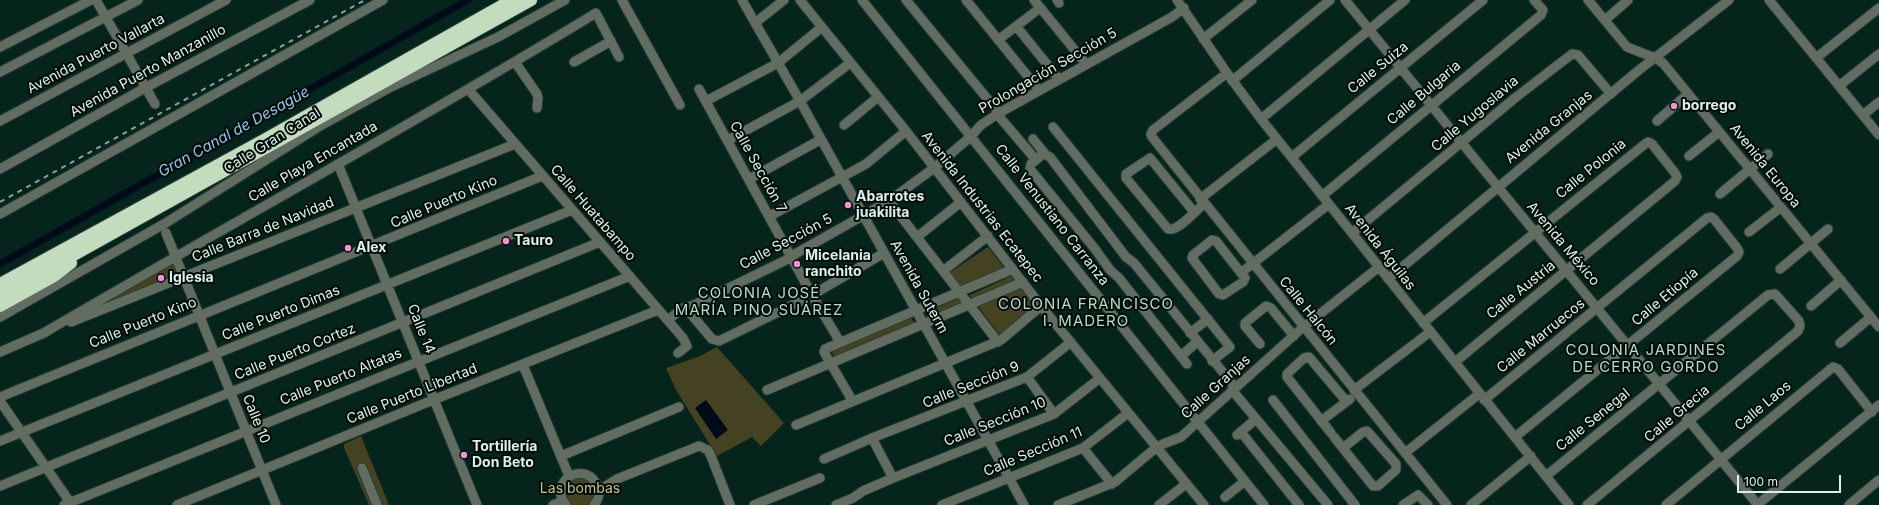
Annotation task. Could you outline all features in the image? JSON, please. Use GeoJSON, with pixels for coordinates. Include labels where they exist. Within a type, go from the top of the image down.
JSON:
{"type":"FeatureCollection","features":[{"type":"Feature","properties":{"kind":"highway"},"geometry":{"type":"LineString","coordinates":[[0,284],[270,136],[512,0]]}},
{"type":"Feature","properties":{"kind":"highway"},"geometry":{"type":"LineString","coordinates":[[0,296],[531,0]]}},
{"type":"Feature","properties":{"kind":"highway"},"geometry":{"type":"LineString","coordinates":[[0,306],[54,276],[87,252],[97,241]]}},
{"type":"Feature","properties":{"kind":"street"},"geometry":{"type":"LineString","coordinates":[[0,47],[91,0]]}},
{"type":"Feature","properties":{"kind":"street"},"geometry":{"type":"LineString","coordinates":[[96,0],[155,104]]}},
{"type":"Feature","properties":{"kind":"street"},"geometry":{"type":"LineString","coordinates":[[0,72],[138,0]]}},
{"type":"Feature","properties":{"kind":"street","name":"Avenida Puerto Vallarta"},"geometry":{"type":"LineString","coordinates":[[0,121],[226,0]]}},
{"type":"Feature","properties":{"kind":"street","name":"Avenida Puerto Manzanillo"},"geometry":{"type":"LineString","coordinates":[[0,169],[145,88],[310,0]]}},
{"type":"Feature","properties":{"kind":"street"},"geometry":{"type":"LineString","coordinates":[[0,214],[383,0]]}},
{"type":"Feature","properties":{"kind":"street","name":"Calle Gran Canal"},"geometry":{"type":"LineString","coordinates":[[0,317],[164,224],[320,126],[389,88],[498,37],[565,0]]}},
{"type":"Feature","properties":{"kind":"street"},"geometry":{"type":"LineString","coordinates":[[622,0],[680,105]]}},
{"type":"Feature","properties":{"kind":"street","name":"Avenida Suterm"},"geometry":{"type":"LineString","coordinates":[[742,0],[800,101],[820,140],[917,311],[1024,505]]}},
{"type":"Feature","properties":{"kind":"street"},"geometry":{"type":"LineString","coordinates":[[756,23],[784,0]]}},
{"type":"Feature","properties":{"kind":"street","name":"Avenida Industrias Ecatepec"},"geometry":{"type":"LineString","coordinates":[[800,0],[906,131],[1013,270],[1204,505]]}},
{"type":"Feature","properties":{"kind":"street","name":"Calle Venustiano Carranza"},"geometry":{"type":"LineString","coordinates":[[862,0],[1264,505]]}},
{"type":"Feature","properties":{"kind":"street"},"geometry":{"type":"LineString","coordinates":[[906,0],[1036,160]]}},
{"type":"Feature","properties":{"kind":"street"},"geometry":{"type":"LineString","coordinates":[[966,0],[1039,90]]}},
{"type":"Feature","properties":{"kind":"street"},"geometry":{"type":"LineString","coordinates":[[1034,0],[1086,64]]}},
{"type":"Feature","properties":{"kind":"street","name":"Avenida Águilas"},"geometry":{"type":"LineString","coordinates":[[1177,0],[1184,8],[1232,81],[1261,119],[1569,505]]}},
{"type":"Feature","properties":{"kind":"street"},"geometry":{"type":"LineString","coordinates":[[1203,39],[1252,0]]}},
{"type":"Feature","properties":{"kind":"street"},"geometry":{"type":"LineString","coordinates":[[1232,81],[1330,0]]}},
{"type":"Feature","properties":{"kind":"street","name":"Avenida México"},"geometry":{"type":"LineString","coordinates":[[1345,0],[1758,505]]}},
{"type":"Feature","properties":{"kind":"street"},"geometry":{"type":"LineString","coordinates":[[1261,119],[1406,0]]}},
{"type":"Feature","properties":{"kind":"street","name":"Calle Suiza"},"geometry":{"type":"LineString","coordinates":[[1292,157],[1483,0]]}},
{"type":"Feature","properties":{"kind":"street","name":"Calle Bulgaria"},"geometry":{"type":"LineString","coordinates":[[1322,196],[1541,15],[1543,12],[1534,0]]}},
{"type":"Feature","properties":{"kind":"street","name":"Avenida Europa"},"geometry":{"type":"LineString","coordinates":[[1588,0],[1627,47],[1655,58],[1663,63],[1780,208],[1879,327]]}},
{"type":"Feature","properties":{"kind":"street"},"geometry":{"type":"LineString","coordinates":[[1605,20],[1628,0]]}},
{"type":"Feature","properties":{"kind":"street","name":"Avenida Granjas"},"geometry":{"type":"LineString","coordinates":[[1388,279],[1655,58],[1729,0]]}},
{"type":"Feature","properties":{"kind":"street"},"geometry":{"type":"LineString","coordinates":[[1769,0],[1879,135]]}},
{"type":"Feature","properties":{"kind":"street"},"geometry":{"type":"LineString","coordinates":[[998,40],[1040,8]]}},
{"type":"Feature","properties":{"kind":"street","name":"Prolongación Sección 5"},"geometry":{"type":"LineString","coordinates":[[934,168],[971,136],[981,125],[998,113],[1172,17],[1184,8]]}},
{"type":"Feature","properties":{"kind":"street"},"geometry":{"type":"LineString","coordinates":[[1816,58],[1879,8]]}},
{"type":"Feature","properties":{"kind":"street","name":"Calle Playa Encantada"},"geometry":{"type":"LineString","coordinates":[[42,334],[468,90],[596,12],[611,41]]}},
{"type":"Feature","properties":{"kind":"street"},"geometry":{"type":"LineString","coordinates":[[1016,26],[1058,79]]}},
{"type":"Feature","properties":{"kind":"street"},"geometry":{"type":"LineString","coordinates":[[706,102],[778,63],[822,27]]}},
{"type":"Feature","properties":{"kind":"street"},"geometry":{"type":"LineString","coordinates":[[574,62],[611,41],[619,57]]}},
{"type":"Feature","properties":{"kind":"street","name":"Calle Yugoslavia"},"geometry":{"type":"LineString","coordinates":[[1352,233],[1515,98],[1574,53],[1578,55],[1611,94]]}},
{"type":"Feature","properties":{"kind":"street"},"geometry":{"type":"LineString","coordinates":[[1839,86],[1879,54]]}},
{"type":"Feature","properties":{"kind":"street"},"geometry":{"type":"LineString","coordinates":[[515,62],[537,94],[537,108]]}},
{"type":"Feature","properties":{"kind":"street"},"geometry":{"type":"LineString","coordinates":[[728,140],[800,101],[850,62]]}},
{"type":"Feature","properties":{"kind":"street","name":"Calle Halcón"},"geometry":{"type":"LineString","coordinates":[[1227,73],[1153,130],[1151,134],[1152,137],[1303,328],[1447,505]]}},
{"type":"Feature","properties":{"kind":"street","name":"Calle Sección 7"},"geometry":{"type":"LineString","coordinates":[[699,89],[812,295],[840,342]]}},
{"type":"Feature","properties":{"kind":"street","name":"Calle Huatabampo"},"geometry":{"type":"LineString","coordinates":[[468,90],[668,320],[687,344],[684,349],[678,353]]}},
{"type":"Feature","properties":{"kind":"street"},"geometry":{"type":"LineString","coordinates":[[1657,121],[1688,94]]}},
{"type":"Feature","properties":{"kind":"street"},"geometry":{"type":"LineString","coordinates":[[844,125],[878,96]]}},
{"type":"Feature","properties":{"kind":"street"},"geometry":{"type":"LineString","coordinates":[[1863,115],[1879,102]]}},
{"type":"Feature","properties":{"kind":"street"},"geometry":{"type":"LineString","coordinates":[[1054,127],[1230,347],[1212,361]]}},
{"type":"Feature","properties":{"kind":"street"},"geometry":{"type":"LineString","coordinates":[[770,216],[866,164],[906,131]]}},
{"type":"Feature","properties":{"kind":"street"},"geometry":{"type":"LineString","coordinates":[[1689,156],[1719,132]]}},
{"type":"Feature","properties":{"kind":"street"},"geometry":{"type":"LineString","coordinates":[[1033,139],[1044,153],[1050,157],[1126,257],[1134,263],[1234,388],[1256,419],[1328,505]]}},
{"type":"Feature","properties":{"kind":"street"},"geometry":{"type":"LineString","coordinates":[[1194,212],[1150,158],[1147,158],[1126,174],[1126,178],[1168,230],[1173,230],[1191,216],[1194,212],[1202,201],[1277,139]]}},
{"type":"Feature","properties":{"kind":"street"},"geometry":{"type":"LineString","coordinates":[[749,179],[820,140]]}},
{"type":"Feature","properties":{"kind":"street","name":"Calle Polonia"},"geometry":{"type":"LineString","coordinates":[[1423,323],[1647,143],[1652,144],[1677,177]]}},
{"type":"Feature","properties":{"kind":"street","name":"Calle Barra de Navidad"},"geometry":{"type":"LineString","coordinates":[[0,352],[514,144]]}},
{"type":"Feature","properties":{"kind":"street"},"geometry":{"type":"LineString","coordinates":[[1044,153],[1030,165],[1030,169],[1187,364]]}},
{"type":"Feature","properties":{"kind":"street"},"geometry":{"type":"LineString","coordinates":[[1720,194],[1768,154]]}},
{"type":"Feature","properties":{"kind":"street","name":"Calle 14"},"geometry":{"type":"LineString","coordinates":[[338,164],[477,505]]}},
{"type":"Feature","properties":{"kind":"street","name":"Calle Sección 5"},"geometry":{"type":"LineString","coordinates":[[668,320],[686,307],[694,305],[791,257],[863,216],[889,201],[934,168]]}},
{"type":"Feature","properties":{"kind":"street","name":"Calle Puerto Kino"},"geometry":{"type":"LineString","coordinates":[[0,397],[199,315],[372,247],[542,176]]}},
{"type":"Feature","properties":{"kind":"street","name":"Calle Austria"},"geometry":{"type":"LineString","coordinates":[[1454,362],[1675,181],[1677,177]]}},
{"type":"Feature","properties":{"kind":"street"},"geometry":{"type":"LineString","coordinates":[[889,201],[998,342]]}},
{"type":"Feature","properties":{"kind":"street"},"geometry":{"type":"LineString","coordinates":[[917,237],[961,202]]}},
{"type":"Feature","properties":{"kind":"street"},"geometry":{"type":"LineString","coordinates":[[1242,272],[1329,204]]}},
{"type":"Feature","properties":{"kind":"street"},"geometry":{"type":"LineString","coordinates":[[1749,232],[1780,208]]}},
{"type":"Feature","properties":{"kind":"street","name":"Calle Puerto Dimas"},"geometry":{"type":"LineString","coordinates":[[0,441],[572,210]]}},
{"type":"Feature","properties":{"kind":"street","name":"Calle Marruecos"},"geometry":{"type":"LineString","coordinates":[[1346,402],[1310,358],[1304,358],[1286,376],[1371,485],[1378,486],[1390,477],[1406,454],[1598,308],[1709,217],[1714,219],[1737,248],[1738,252]]}},
{"type":"Feature","properties":{"kind":"street"},"geometry":{"type":"LineString","coordinates":[[1780,269],[1828,229]]}},
{"type":"Feature","properties":{"kind":"street","name":"Calle 10"},"geometry":{"type":"LineString","coordinates":[[166,233],[276,505]]}},
{"type":"Feature","properties":{"kind":"street"},"geometry":{"type":"LineString","coordinates":[[943,271],[988,236]]}},
{"type":"Feature","properties":{"kind":"street"},"geometry":{"type":"LineString","coordinates":[[1214,240],[1242,272],[1245,278],[1243,282],[1222,296],[1192,257],[1214,240]]}},
{"type":"Feature","properties":{"kind":"street","name":"Calle Puerto Cortez"},"geometry":{"type":"LineString","coordinates":[[0,486],[403,324],[600,242]]}},
{"type":"Feature","properties":{"kind":"street","name":"Calle Etiopía"},"geometry":{"type":"LineString","coordinates":[[1515,437],[1629,346],[1737,256],[1738,252]]}},
{"type":"Feature","properties":{"kind":"street"},"geometry":{"type":"LineString","coordinates":[[686,307],[715,341],[719,341],[812,295],[884,253]]}},
{"type":"Feature","properties":{"kind":"street","name":"Calle Granjas"},"geometry":{"type":"LineString","coordinates":[[1058,505],[1112,484],[1157,448],[1181,437],[1234,388],[1303,328],[1379,267]]}},
{"type":"Feature","properties":{"kind":"street"},"geometry":{"type":"LineString","coordinates":[[852,400],[829,363],[824,350],[1013,270]]}},
{"type":"Feature","properties":{"kind":"street","name":"Calle Puerto Altatas"},"geometry":{"type":"LineString","coordinates":[[69,504],[630,276]]}},
{"type":"Feature","properties":{"kind":"street"},"geometry":{"type":"LineString","coordinates":[[1811,306],[1841,280]]}},
{"type":"Feature","properties":{"kind":"street"},"geometry":{"type":"LineString","coordinates":[[767,390],[1023,282]]}},
{"type":"Feature","properties":{"kind":"street","name":"Calle Senegal"},"geometry":{"type":"LineString","coordinates":[[1546,476],[1770,293],[1776,295],[1800,326]]}},
{"type":"Feature","properties":{"kind":"street"},"geometry":{"type":"LineString","coordinates":[[796,425],[852,400],[998,342],[1042,306]]}},
{"type":"Feature","properties":{"kind":"street"},"geometry":{"type":"LineString","coordinates":[[1260,344],[1245,326],[1245,323],[1266,306],[1271,308],[1294,336]]}},
{"type":"Feature","properties":{"kind":"street","name":"Calle Puerto Libertad"},"geometry":{"type":"LineString","coordinates":[[177,505],[658,310]]}},
{"type":"Feature","properties":{"kind":"street"},"geometry":{"type":"LineString","coordinates":[[1840,343],[1871,317]]}},
{"type":"Feature","properties":{"kind":"street"},"geometry":{"type":"LineString","coordinates":[[1190,333],[1208,319]]}},
{"type":"Feature","properties":{"kind":"street","name":"Calle Grecia"},"geometry":{"type":"LineString","coordinates":[[1587,505],[1798,331],[1800,326]]}},
{"type":"Feature","properties":{"kind":"street"},"geometry":{"type":"LineString","coordinates":[[1321,421],[1430,332]]}},
{"type":"Feature","properties":{"kind":"street","name":"Calle Sección 9"},"geometry":{"type":"LineString","coordinates":[[824,459],[872,438],[1027,377],[1071,342]]}},
{"type":"Feature","properties":{"kind":"street"},"geometry":{"type":"LineString","coordinates":[[1181,356],[1197,342]]}},
{"type":"Feature","properties":{"kind":"street"},"geometry":{"type":"LineString","coordinates":[[523,365],[569,476]]}},
{"type":"Feature","properties":{"kind":"street","name":"Calle Laos"},"geometry":{"type":"LineString","coordinates":[[1666,505],[1832,367],[1838,369],[1872,412]]}},
{"type":"Feature","properties":{"kind":"street"},"geometry":{"type":"LineString","coordinates":[[1027,377],[1054,414]]}},
{"type":"Feature","properties":{"kind":"street","name":"Calle Sección 10"},"geometry":{"type":"LineString","coordinates":[[836,505],[893,478],[1054,414],[1100,378]]}},
{"type":"Feature","properties":{"kind":"street"},"geometry":{"type":"LineString","coordinates":[[1273,400],[1355,505]]}},
{"type":"Feature","properties":{"kind":"street"},"geometry":{"type":"LineString","coordinates":[[0,401],[23,432],[69,504]]}},
{"type":"Feature","properties":{"kind":"street"},"geometry":{"type":"LineString","coordinates":[[1758,505],[1879,405]]}},
{"type":"Feature","properties":{"kind":"street"},"geometry":{"type":"LineString","coordinates":[[561,456],[679,407]]}},
{"type":"Feature","properties":{"kind":"street","name":"Calle Sección 11"},"geometry":{"type":"LineString","coordinates":[[942,505],[1083,448],[1128,413]]}},
{"type":"Feature","properties":{"kind":"street"},"geometry":{"type":"LineString","coordinates":[[1256,419],[1238,434],[1299,505]]}},
{"type":"Feature","properties":{"kind":"street"},"geometry":{"type":"LineString","coordinates":[[1343,448],[1366,431],[1396,467]]}},
{"type":"Feature","properties":{"kind":"street"},"geometry":{"type":"LineString","coordinates":[[872,438],[893,478]]}},
{"type":"Feature","properties":{"kind":"street"},"geometry":{"type":"LineString","coordinates":[[597,487],[696,446],[708,450],[730,505]]}},
{"type":"Feature","properties":{"kind":"street"},"geometry":{"type":"LineString","coordinates":[[1083,448],[1112,484]]}},
{"type":"Feature","properties":{"kind":"street"},"geometry":{"type":"LineString","coordinates":[[1471,505],[1531,456]]}},
{"type":"Feature","properties":{"kind":"street"},"geometry":{"type":"LineString","coordinates":[[362,468],[377,505]]}},
{"type":"Feature","properties":{"kind":"street"},"geometry":{"type":"LineString","coordinates":[[552,505],[564,503],[561,487],[569,476],[582,473],[588,475],[597,487],[598,497],[594,505]]}},
{"type":"Feature","properties":{"kind":"street"},"geometry":{"type":"LineString","coordinates":[[754,505],[820,478]]}},
{"type":"Feature","properties":{"kind":"street"},"geometry":{"type":"LineString","coordinates":[[1849,505],[1879,480]]}},
{"type":"Feature","properties":{"kind":"street"},"geometry":{"type":"LineString","coordinates":[[1225,497],[1245,481]]}},
{"type":"Feature","properties":{"kind":"street"},"geometry":{"type":"LineString","coordinates":[[1159,505],[1186,484]]}},
{"type":"Feature","properties":{"kind":"street"},"geometry":{"type":"LineString","coordinates":[[1403,505],[1418,495],[1428,505]]}},
{"type":"Feature","properties":{"kind":"green space"},"geometry":{"type":"Polygon","coordinates":[[[988,247],[1005,269],[962,289],[949,273],[988,247]]]}},
{"type":"Feature","properties":{"kind":"green space"},"geometry":{"type":"Polygon","coordinates":[[[176,258],[182,276],[88,314],[86,310],[176,258]]]}},
{"type":"Feature","properties":{"kind":"green space"},"geometry":{"type":"Polygon","coordinates":[[[1011,276],[1016,282],[972,300],[970,295],[1011,276]]]}},
{"type":"Feature","properties":{"kind":"green space"},"geometry":{"type":"Polygon","coordinates":[[[1022,288],[1036,305],[1001,337],[978,306],[1022,288]]]}},
{"type":"Feature","properties":{"kind":"green space"},"geometry":{"type":"Polygon","coordinates":[[[958,298],[962,303],[932,318],[928,312],[958,298]]]}},
{"type":"Feature","properties":{"kind":"green space"},"geometry":{"type":"Polygon","coordinates":[[[911,318],[915,324],[834,358],[832,351],[911,318]]]}},
{"type":"Feature","properties":{"kind":"green space"},"geometry":{"type":"Polygon","coordinates":[[[717,347],[784,423],[761,446],[752,437],[717,456],[676,390],[666,368],[700,356],[717,347]]]}},
{"type":"Feature","properties":{"kind":"green space"},"geometry":{"type":"Polygon","coordinates":[[[361,436],[389,505],[369,505],[344,448],[344,444],[361,436]]]}},
{"type":"Feature","properties":{"kind":"green space","name":"Las bombas"},"geometry":{"type":"Polygon","coordinates":[[[575,474],[596,483],[594,505],[566,505],[561,487],[575,474]]]}},
{"type":"Feature","properties":{"kind":"water"},"geometry":{"type":"Polygon","coordinates":[[[706,400],[728,430],[716,439],[695,408],[706,400]]]}},
{"type":"Feature","properties":{"kind":"waterway","name":"Gran Canal de Desagüe"},"geometry":{"type":"LineString","coordinates":[[0,264],[468,0]]}},
{"type":"Feature","properties":{"kind":"railway"},"geometry":{"type":"LineString","coordinates":[[0,202],[365,0]]}},
{"type":"Feature","properties":{"kind":"place","name":"borrego"},"geometry":{"type":"Point","coordinates":[1674,106]}},
{"type":"Feature","properties":{"kind":"place","name":"Abarrotes juakilita"},"geometry":{"type":"Point","coordinates":[848,205]}},
{"type":"Feature","properties":{"kind":"place","name":"Tauro"},"geometry":{"type":"Point","coordinates":[506,241]}},
{"type":"Feature","properties":{"kind":"place","name":"Alex"},"geometry":{"type":"Point","coordinates":[348,248]}},
{"type":"Feature","properties":{"kind":"place","name":"Micelania ranchito"},"geometry":{"type":"Point","coordinates":[797,264]}},
{"type":"Feature","properties":{"kind":"place","name":"Iglesia"},"geometry":{"type":"Point","coordinates":[161,278]}},
{"type":"Feature","properties":{"kind":"place","name":"Tortillería Don Beto"},"geometry":{"type":"Point","coordinates":[464,455]}},
{"type":"Feature","properties":{"kind":"district","name":"COLONIA JOSÉ MARÍA PINO SUÁREZ"},"geometry":{"type":"Point","coordinates":[759,302]}},
{"type":"Feature","properties":{"kind":"district","name":"COLONIA FRANCISCO I. MADERO"},"geometry":{"type":"Point","coordinates":[1086,312]}},
{"type":"Feature","properties":{"kind":"district","name":"COLONIA JARDINES DE CERRO GORDO"},"geometry":{"type":"Point","coordinates":[1646,358]}}]}
